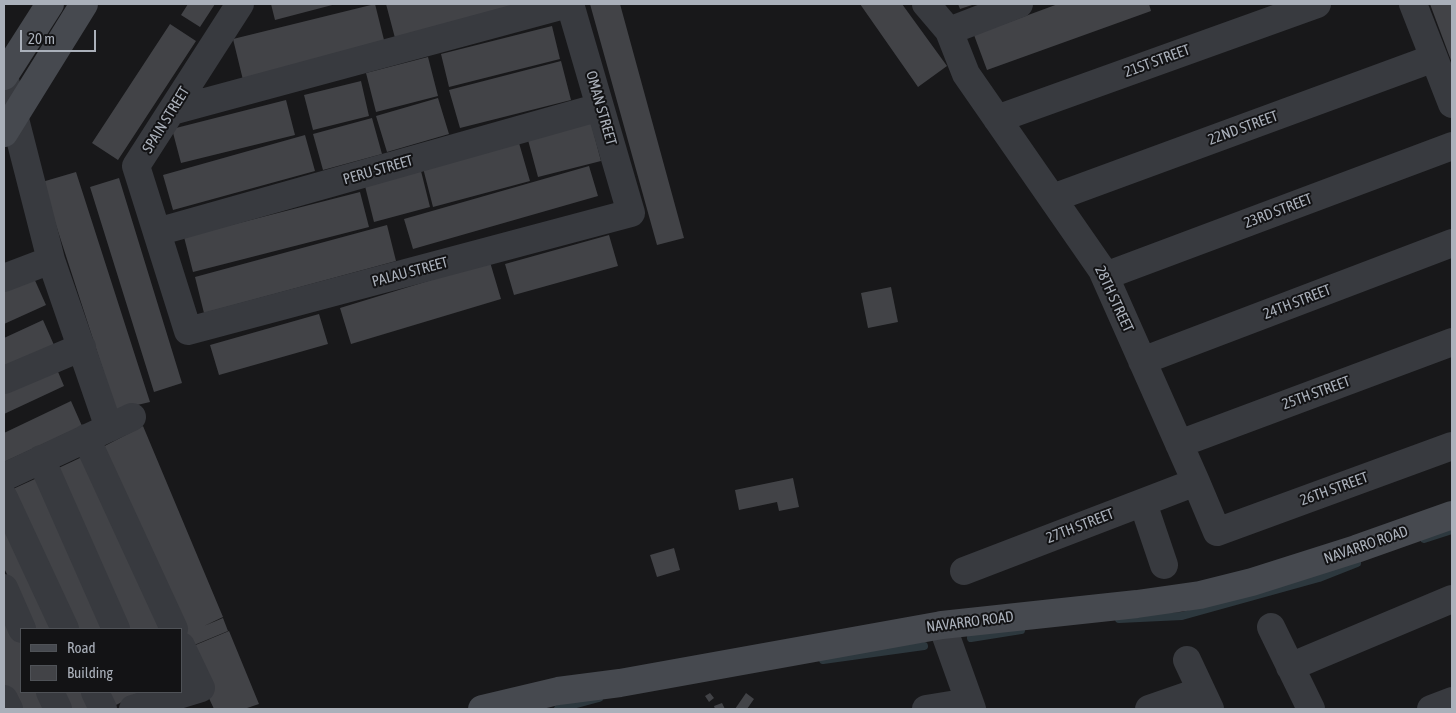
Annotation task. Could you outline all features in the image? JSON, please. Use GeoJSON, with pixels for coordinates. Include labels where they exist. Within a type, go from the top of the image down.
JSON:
{"type":"FeatureCollection","features":[{"type":"Feature","properties":{"kind":"street"},"geometry":{"type":"LineString","coordinates":[[50,4],[4,76],[9,126],[51,260],[82,347],[174,628]]}},
{"type":"Feature","properties":{"kind":"street"},"geometry":{"type":"LineString","coordinates":[[9,126],[84,4]]}},
{"type":"Feature","properties":{"kind":"street","name":"SPAIN STREET"},"geometry":{"type":"LineString","coordinates":[[188,331],[136,166],[240,4]]}},
{"type":"Feature","properties":{"kind":"street"},"geometry":{"type":"LineString","coordinates":[[172,111],[569,4]]}},
{"type":"Feature","properties":{"kind":"street","name":"OMAN STREET"},"geometry":{"type":"LineString","coordinates":[[569,4],[631,213]]}},
{"type":"Feature","properties":{"kind":"street","name":"28TH STREET"},"geometry":{"type":"LineString","coordinates":[[926,4],[949,31],[966,74],[1102,270],[1217,532]]}},
{"type":"Feature","properties":{"kind":"street"},"geometry":{"type":"LineString","coordinates":[[949,31],[1019,4]]}},
{"type":"Feature","properties":{"kind":"street","name":"21ST STREET"},"geometry":{"type":"LineString","coordinates":[[997,119],[1317,4]]}},
{"type":"Feature","properties":{"kind":"street"},"geometry":{"type":"LineString","coordinates":[[1412,4],[1452,104]]}},
{"type":"Feature","properties":{"kind":"street","name":"22ND STREET"},"geometry":{"type":"LineString","coordinates":[[1053,198],[1434,58]]}},
{"type":"Feature","properties":{"kind":"street","name":"PERU STREET"},"geometry":{"type":"LineString","coordinates":[[157,232],[600,107]]}},
{"type":"Feature","properties":{"kind":"street","name":"23RD STREET"},"geometry":{"type":"LineString","coordinates":[[1105,276],[1452,146]]}},
{"type":"Feature","properties":{"kind":"street","name":"PALAU STREET"},"geometry":{"type":"LineString","coordinates":[[188,331],[631,213]]}},
{"type":"Feature","properties":{"kind":"street","name":"24TH STREET"},"geometry":{"type":"LineString","coordinates":[[1142,361],[1452,243]]}},
{"type":"Feature","properties":{"kind":"street"},"geometry":{"type":"LineString","coordinates":[[4,278],[51,260]]}},
{"type":"Feature","properties":{"kind":"street","name":"25TH STREET"},"geometry":{"type":"LineString","coordinates":[[1179,444],[1452,342]]}},
{"type":"Feature","properties":{"kind":"street"},"geometry":{"type":"LineString","coordinates":[[4,380],[82,347]]}},
{"type":"Feature","properties":{"kind":"street"},"geometry":{"type":"LineString","coordinates":[[4,477],[109,428]]}},
{"type":"Feature","properties":{"kind":"street","name":"26TH STREET"},"geometry":{"type":"LineString","coordinates":[[1217,532],[1452,446]]}},
{"type":"Feature","properties":{"kind":"street"},"geometry":{"type":"LineString","coordinates":[[41,459],[116,628]]}},
{"type":"Feature","properties":{"kind":"street","name":"27TH STREET"},"geometry":{"type":"LineString","coordinates":[[964,571],[1196,482]]}},
{"type":"Feature","properties":{"kind":"street"},"geometry":{"type":"LineString","coordinates":[[4,498],[65,628]]}},
{"type":"Feature","properties":{"kind":"street"},"geometry":{"type":"LineString","coordinates":[[1143,502],[1164,565]]}},
{"type":"Feature","properties":{"kind":"street","name":"NAVARRO ROAD"},"geometry":{"type":"LineString","coordinates":[[482,709],[558,691],[620,682],[942,624],[1200,596],[1252,582],[1356,549],[1452,515]]}},
{"type":"Feature","properties":{"kind":"street"},"geometry":{"type":"LineString","coordinates":[[4,588],[22,628]]}},
{"type":"Feature","properties":{"kind":"street"},"geometry":{"type":"LineString","coordinates":[[1290,667],[1452,600]]}},
{"type":"Feature","properties":{"kind":"street"},"geometry":{"type":"LineString","coordinates":[[926,709],[970,706],[942,624]]}},
{"type":"Feature","properties":{"kind":"street"},"geometry":{"type":"LineString","coordinates":[[1271,627],[1311,709]]}},
{"type":"Feature","properties":{"kind":"street"},"geometry":{"type":"LineString","coordinates":[[182,648],[201,688],[182,693]]}},
{"type":"Feature","properties":{"kind":"street"},"geometry":{"type":"LineString","coordinates":[[1149,709],[1205,700],[1187,660]]}},
{"type":"Feature","properties":{"kind":"street"},"geometry":{"type":"LineString","coordinates":[[50,693],[58,709]]}},
{"type":"Feature","properties":{"kind":"street"},"geometry":{"type":"LineString","coordinates":[[95,693],[103,709]]}},
{"type":"Feature","properties":{"kind":"street"},"geometry":{"type":"LineString","coordinates":[[142,702],[180,693]]}},
{"type":"Feature","properties":{"kind":"street"},"geometry":{"type":"LineString","coordinates":[[4,699],[8,709]]}},
{"type":"Feature","properties":{"kind":"street"},"geometry":{"type":"LineString","coordinates":[[1431,709],[1452,701]]}},
{"type":"Feature","properties":{"kind":"building"},"geometry":{"type":"Polygon","coordinates":[[[188,4],[215,4],[200,27],[181,15],[188,4]]]}},
{"type":"Feature","properties":{"kind":"building"},"geometry":{"type":"Polygon","coordinates":[[[271,4],[336,4],[275,20],[271,4]]]}},
{"type":"Feature","properties":{"kind":"building"},"geometry":{"type":"Polygon","coordinates":[[[375,4],[385,44],[243,80],[233,39],[375,4]]]}},
{"type":"Feature","properties":{"kind":"building"},"geometry":{"type":"Polygon","coordinates":[[[386,4],[530,4],[395,38],[386,4]]]}},
{"type":"Feature","properties":{"kind":"building"},"geometry":{"type":"Polygon","coordinates":[[[590,4],[620,4],[684,238],[657,245],[590,4]]]}},
{"type":"Feature","properties":{"kind":"building"},"geometry":{"type":"Polygon","coordinates":[[[860,4],[902,4],[947,66],[918,87],[860,4]]]}},
{"type":"Feature","properties":{"kind":"building"},"geometry":{"type":"Polygon","coordinates":[[[958,4],[975,4],[960,9],[958,4]]]}},
{"type":"Feature","properties":{"kind":"building"},"geometry":{"type":"Polygon","coordinates":[[[1058,4],[1149,4],[1151,11],[987,70],[974,35],[1058,4]]]}},
{"type":"Feature","properties":{"kind":"building"},"geometry":{"type":"Polygon","coordinates":[[[1430,4],[1452,4],[1452,63],[1430,4]]]}},
{"type":"Feature","properties":{"kind":"building"},"geometry":{"type":"Polygon","coordinates":[[[170,24],[196,41],[118,160],[92,143],[170,24]]]}},
{"type":"Feature","properties":{"kind":"building"},"geometry":{"type":"Polygon","coordinates":[[[552,26],[560,59],[449,87],[441,54],[552,26]]]}},
{"type":"Feature","properties":{"kind":"building"},"geometry":{"type":"Polygon","coordinates":[[[428,57],[438,96],[376,112],[366,73],[428,57]]]}},
{"type":"Feature","properties":{"kind":"building"},"geometry":{"type":"Polygon","coordinates":[[[561,61],[571,100],[460,128],[449,90],[561,61]]]}},
{"type":"Feature","properties":{"kind":"building"},"geometry":{"type":"Polygon","coordinates":[[[361,81],[369,116],[313,130],[304,95],[361,81]]]}},
{"type":"Feature","properties":{"kind":"building"},"geometry":{"type":"Polygon","coordinates":[[[438,98],[449,134],[387,152],[376,116],[438,98]]]}},
{"type":"Feature","properties":{"kind":"building"},"geometry":{"type":"Polygon","coordinates":[[[286,100],[295,135],[181,163],[172,129],[286,100]]]}},
{"type":"Feature","properties":{"kind":"building"},"geometry":{"type":"Polygon","coordinates":[[[372,118],[382,154],[323,170],[313,134],[372,118]]]}},
{"type":"Feature","properties":{"kind":"building"},"geometry":{"type":"Polygon","coordinates":[[[591,123],[601,161],[538,177],[528,140],[591,123]]]}},
{"type":"Feature","properties":{"kind":"building"},"geometry":{"type":"Polygon","coordinates":[[[305,135],[315,171],[173,210],[163,175],[305,135]]]}},
{"type":"Feature","properties":{"kind":"building"},"geometry":{"type":"Polygon","coordinates":[[[519,143],[530,181],[433,207],[423,168],[519,143]]]}},
{"type":"Feature","properties":{"kind":"building"},"geometry":{"type":"Polygon","coordinates":[[[589,166],[598,196],[413,249],[404,219],[589,166]]]}},
{"type":"Feature","properties":{"kind":"building"},"geometry":{"type":"Polygon","coordinates":[[[421,171],[430,207],[374,222],[365,186],[421,171]]]}},
{"type":"Feature","properties":{"kind":"building"},"geometry":{"type":"Polygon","coordinates":[[[76,172],[150,402],[116,410],[42,182],[76,172]]]}},
{"type":"Feature","properties":{"kind":"building"},"geometry":{"type":"Polygon","coordinates":[[[119,178],[182,383],[154,392],[90,187],[119,178]]]}},
{"type":"Feature","properties":{"kind":"building"},"geometry":{"type":"Polygon","coordinates":[[[360,192],[369,227],[193,272],[184,237],[360,192]]]}},
{"type":"Feature","properties":{"kind":"building"},"geometry":{"type":"Polygon","coordinates":[[[387,225],[396,261],[204,313],[195,277],[387,225]]]}},
{"type":"Feature","properties":{"kind":"building"},"geometry":{"type":"Polygon","coordinates":[[[609,235],[618,266],[514,295],[505,264],[609,235]]]}},
{"type":"Feature","properties":{"kind":"building"},"geometry":{"type":"Polygon","coordinates":[[[490,262],[501,299],[351,344],[340,308],[490,262]]]}},
{"type":"Feature","properties":{"kind":"building"},"geometry":{"type":"Polygon","coordinates":[[[33,276],[46,305],[4,324],[4,290],[33,276]]]}},
{"type":"Feature","properties":{"kind":"building"},"geometry":{"type":"Polygon","coordinates":[[[891,287],[898,322],[868,328],[861,293],[891,287]]]}},
{"type":"Feature","properties":{"kind":"building"},"geometry":{"type":"Polygon","coordinates":[[[319,314],[328,344],[219,375],[210,345],[319,314]]]}},
{"type":"Feature","properties":{"kind":"building"},"geometry":{"type":"Polygon","coordinates":[[[43,320],[54,345],[4,368],[4,338],[43,320]]]}},
{"type":"Feature","properties":{"kind":"building"},"geometry":{"type":"Polygon","coordinates":[[[56,367],[64,386],[4,414],[4,392],[56,367]]]}},
{"type":"Feature","properties":{"kind":"building"},"geometry":{"type":"Polygon","coordinates":[[[71,401],[82,426],[4,462],[4,433],[71,401]]]}},
{"type":"Feature","properties":{"kind":"building"},"geometry":{"type":"Polygon","coordinates":[[[143,426],[223,617],[204,626],[223,618],[228,631],[187,648],[182,637],[182,628],[178,628],[97,450],[143,426]]]}},
{"type":"Feature","properties":{"kind":"building"},"geometry":{"type":"Polygon","coordinates":[[[82,457],[164,628],[124,628],[50,472],[82,457]]]}},
{"type":"Feature","properties":{"kind":"building"},"geometry":{"type":"Polygon","coordinates":[[[37,478],[108,628],[78,628],[13,489],[37,478]]]}},
{"type":"Feature","properties":{"kind":"building"},"geometry":{"type":"Polygon","coordinates":[[[793,478],[799,507],[779,511],[777,502],[739,510],[735,490],[793,478]]]}},
{"type":"Feature","properties":{"kind":"building"},"geometry":{"type":"Polygon","coordinates":[[[4,513],[59,628],[33,628],[4,568],[4,513]]]}},
{"type":"Feature","properties":{"kind":"building"},"geometry":{"type":"Polygon","coordinates":[[[674,548],[680,570],[657,577],[650,555],[674,548]]]}},
{"type":"Feature","properties":{"kind":"building"},"geometry":{"type":"Polygon","coordinates":[[[4,602],[20,638],[20,693],[45,693],[53,709],[16,709],[4,683],[4,602]]]}},
{"type":"Feature","properties":{"kind":"building"},"geometry":{"type":"Polygon","coordinates":[[[229,631],[259,704],[244,709],[214,709],[186,649],[229,631]]]}},
{"type":"Feature","properties":{"kind":"building"},"geometry":{"type":"Polygon","coordinates":[[[62,693],[89,693],[95,705],[85,709],[70,709],[62,693]]]}},
{"type":"Feature","properties":{"kind":"building"},"geometry":{"type":"Polygon","coordinates":[[[108,693],[138,693],[138,694],[114,706],[108,693]]]}},
{"type":"Feature","properties":{"kind":"building"},"geometry":{"type":"Polygon","coordinates":[[[710,693],[714,698],[709,702],[705,696],[710,693]]]}},
{"type":"Feature","properties":{"kind":"building"},"geometry":{"type":"Polygon","coordinates":[[[746,693],[754,699],[747,709],[735,709],[746,693]]]}},
{"type":"Feature","properties":{"kind":"building"},"geometry":{"type":"Polygon","coordinates":[[[722,703],[725,709],[715,709],[714,706],[722,703]]]}},
{"type":"Feature","properties":{"kind":"waterway"},"geometry":{"type":"LineString","coordinates":[[1424,539],[1452,530]]}},
{"type":"Feature","properties":{"kind":"waterway"},"geometry":{"type":"LineString","coordinates":[[1119,619],[1182,616],[1319,578],[1357,563]]}},
{"type":"Feature","properties":{"kind":"waterway"},"geometry":{"type":"LineString","coordinates":[[971,638],[1021,630]]}},
{"type":"Feature","properties":{"kind":"waterway"},"geometry":{"type":"LineString","coordinates":[[823,660],[924,646]]}},
{"type":"Feature","properties":{"kind":"waterway"},"geometry":{"type":"LineString","coordinates":[[558,709],[599,698]]}}]}
